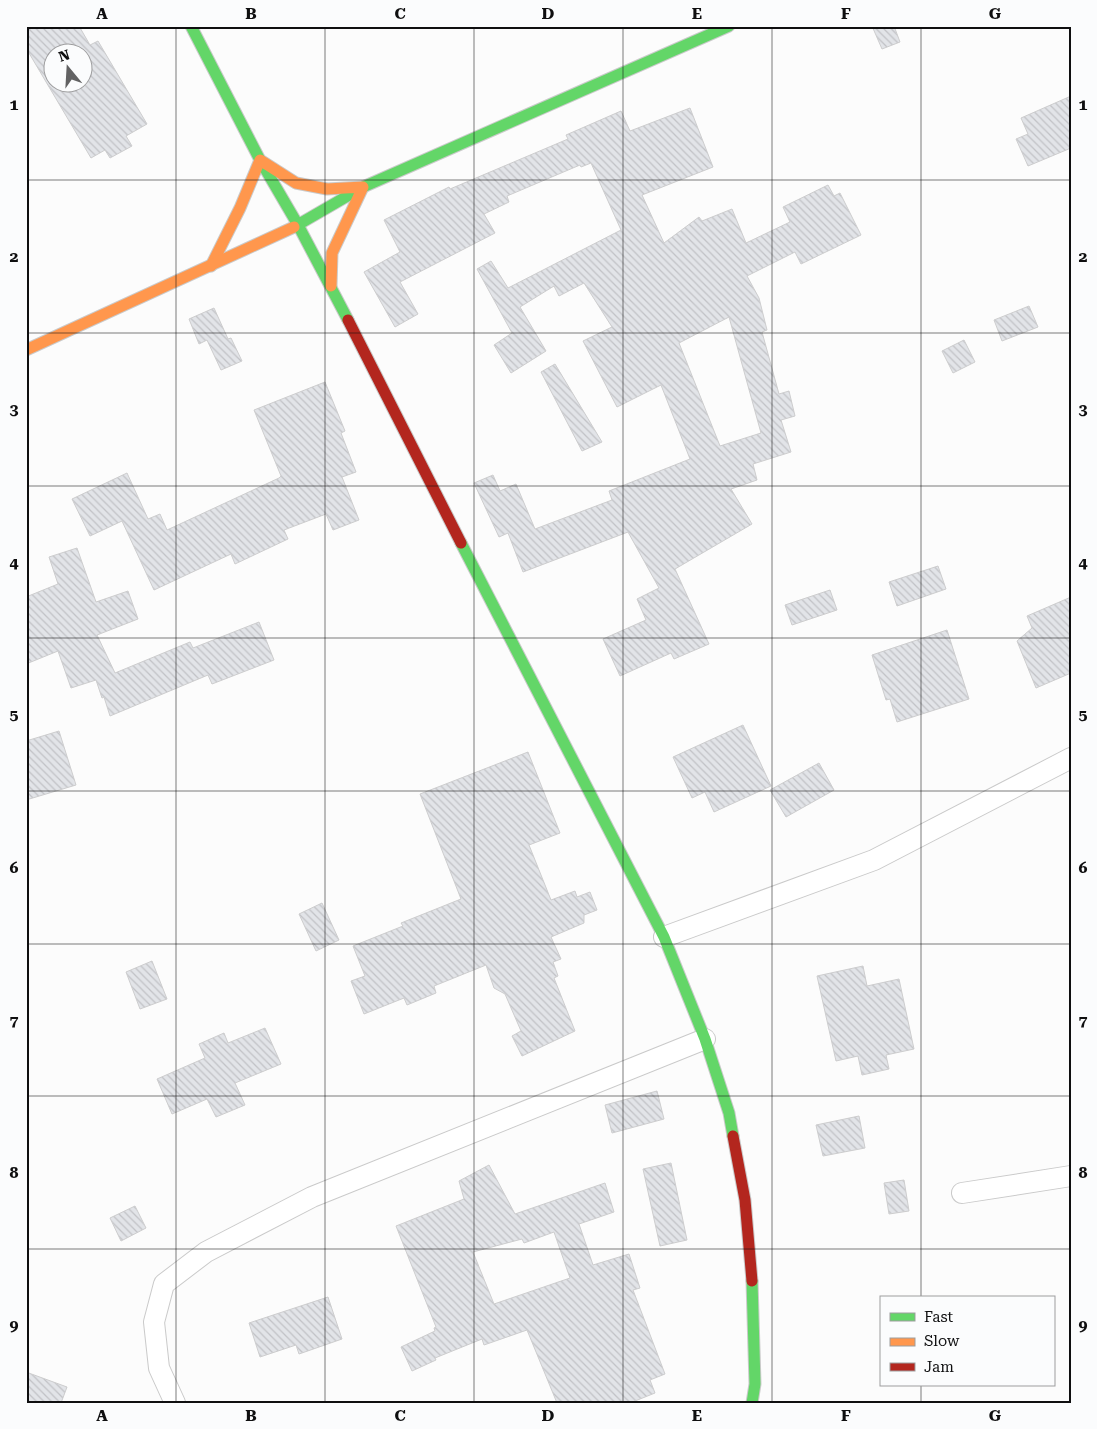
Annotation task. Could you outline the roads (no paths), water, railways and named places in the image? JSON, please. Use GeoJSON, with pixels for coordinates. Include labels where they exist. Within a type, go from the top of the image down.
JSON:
{"type":"FeatureCollection","features":[{"type":"Feature","properties":{"kind":"main road"},"geometry":{"type":"LineString","coordinates":[[191,26],[260,160],[331,286],[489,599],[664,938],[705,1039],[729,1113],[745,1200],[756,1384],[752,1403]]}},
{"type":"Feature","properties":{"kind":"main road"},"geometry":{"type":"LineString","coordinates":[[26,350],[298,225],[363,187],[729,26]]}},
{"type":"Feature","properties":{"kind":"main road"},"geometry":{"type":"LineString","coordinates":[[260,160],[296,183],[327,189],[363,187]]}},
{"type":"Feature","properties":{"kind":"main road"},"geometry":{"type":"LineString","coordinates":[[210,266],[240,208],[260,160]]}},
{"type":"Feature","properties":{"kind":"main road"},"geometry":{"type":"LineString","coordinates":[[331,286],[332,253],[363,187]]}},
{"type":"Feature","properties":{"kind":"street"},"geometry":{"type":"LineString","coordinates":[[664,938],[874,860],[1071,758]]}},
{"type":"Feature","properties":{"kind":"street"},"geometry":{"type":"LineString","coordinates":[[175,1403],[159,1368],[154,1322],[164,1284],[206,1252],[312,1197],[705,1039]]}},
{"type":"Feature","properties":{"kind":"street"},"geometry":{"type":"LineString","coordinates":[[962,1193],[1071,1176]]}}]}
